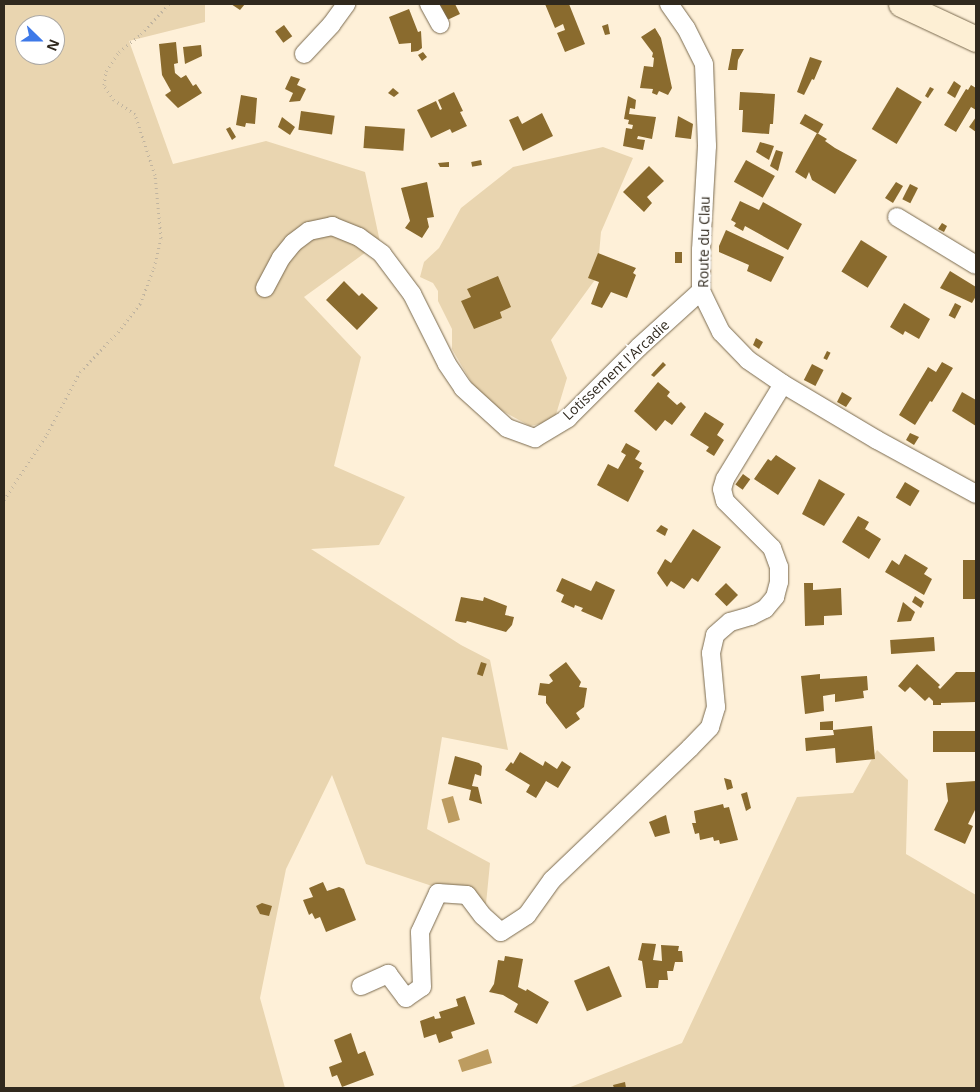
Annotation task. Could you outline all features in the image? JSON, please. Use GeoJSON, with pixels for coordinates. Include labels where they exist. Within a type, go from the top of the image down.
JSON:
{"type":"FeatureCollection","features":[{"type":"Feature","properties":{"kind":"main road"},"geometry":{"type":"LineString","coordinates":[[901,4],[976,39]]}},
{"type":"Feature","properties":{"kind":"street"},"geometry":{"type":"LineString","coordinates":[[304,54],[331,25],[346,4]]}},
{"type":"Feature","properties":{"kind":"street"},"geometry":{"type":"LineString","coordinates":[[429,4],[440,24]]}},
{"type":"Feature","properties":{"kind":"street","name":"Route du Clau"},"geometry":{"type":"LineString","coordinates":[[669,4],[686,28],[704,64],[708,146],[701,250],[701,291],[721,332],[748,360],[783,384],[877,440],[976,494]]}},
{"type":"Feature","properties":{"kind":"street"},"geometry":{"type":"LineString","coordinates":[[897,217],[976,265]]}},
{"type":"Feature","properties":{"kind":"street","name":"Lotissement l'Arcadie"},"geometry":{"type":"LineString","coordinates":[[265,288],[281,258],[292,243],[309,231],[332,226],[359,237],[382,254],[412,294],[447,364],[463,388],[508,428],[534,438],[568,418],[639,347],[701,291]]}},
{"type":"Feature","properties":{"kind":"street"},"geometry":{"type":"LineString","coordinates":[[361,986],[388,974],[406,998],[422,987],[420,932],[438,894],[467,895],[483,916],[501,932],[527,915],[552,880],[710,727],[716,707],[711,653],[715,635],[730,622],[751,616],[765,608],[775,597],[779,582],[779,567],[772,548],[726,500],[722,489],[725,479],[783,384]]}},
{"type":"Feature","properties":{"kind":"path"},"geometry":{"type":"LineString","coordinates":[[4,500],[48,434],[80,372],[118,332],[140,304],[154,268],[161,238],[155,175],[135,114],[114,100],[104,85],[106,71],[119,52],[141,34],[170,4]]}},
{"type":"Feature","properties":{"kind":"shaded area"},"geometry":{"type":"Polygon","coordinates":[[[4,4],[205,4],[205,22],[129,41],[173,164],[266,141],[365,172],[380,242],[304,297],[361,357],[334,466],[405,497],[379,545],[311,549],[461,645],[490,660],[508,750],[442,737],[427,829],[490,863],[486,904],[366,864],[332,775],[286,869],[260,998],[285,1088],[4,1088],[4,4]]]}},
{"type":"Feature","properties":{"kind":"shaded area"},"geometry":{"type":"Polygon","coordinates":[[[603,147],[633,158],[601,232],[597,277],[551,340],[567,378],[554,421],[530,426],[481,399],[452,349],[452,329],[438,301],[438,291],[433,283],[420,277],[424,262],[439,248],[461,208],[513,167],[603,147]]]}},
{"type":"Feature","properties":{"kind":"shaded area"},"geometry":{"type":"Polygon","coordinates":[[[877,750],[908,780],[906,854],[976,895],[976,1088],[568,1088],[682,1043],[797,797],[853,793],[877,750]]]}},
{"type":"Feature","properties":{"kind":"shaded area"},"geometry":{"type":"Polygon","coordinates":[[[453,796],[460,820],[448,823],[441,799],[453,796]]]}},
{"type":"Feature","properties":{"kind":"shaded area"},"geometry":{"type":"Polygon","coordinates":[[[488,1049],[492,1063],[462,1072],[458,1060],[488,1049]]]}},
{"type":"Feature","properties":{"kind":"building"},"geometry":{"type":"Polygon","coordinates":[[[231,4],[245,4],[240,10],[231,4]]]}},
{"type":"Feature","properties":{"kind":"building"},"geometry":{"type":"Polygon","coordinates":[[[441,4],[455,4],[460,14],[445,21],[437,6],[441,4]]]}},
{"type":"Feature","properties":{"kind":"building"},"geometry":{"type":"Polygon","coordinates":[[[545,4],[569,4],[585,44],[565,52],[557,33],[565,30],[563,24],[555,28],[545,4]]]}},
{"type":"Feature","properties":{"kind":"building"},"geometry":{"type":"Polygon","coordinates":[[[409,9],[418,32],[421,31],[422,48],[411,52],[411,43],[399,44],[389,17],[409,9]]]}},
{"type":"Feature","properties":{"kind":"building"},"geometry":{"type":"Polygon","coordinates":[[[608,24],[610,34],[605,35],[602,26],[608,24]]]}},
{"type":"Feature","properties":{"kind":"building"},"geometry":{"type":"Polygon","coordinates":[[[284,25],[292,36],[283,43],[275,31],[284,25]]]}},
{"type":"Feature","properties":{"kind":"building"},"geometry":{"type":"Polygon","coordinates":[[[655,28],[661,38],[672,88],[668,95],[659,91],[657,95],[652,93],[653,89],[640,88],[644,66],[653,67],[654,58],[652,57],[653,53],[641,37],[655,28]]]}},
{"type":"Feature","properties":{"kind":"building"},"geometry":{"type":"Polygon","coordinates":[[[176,42],[178,63],[174,64],[175,73],[181,78],[186,75],[193,86],[196,84],[202,93],[178,108],[165,95],[171,91],[162,75],[159,44],[176,42]]]}},
{"type":"Feature","properties":{"kind":"building"},"geometry":{"type":"Polygon","coordinates":[[[201,45],[202,56],[185,64],[183,47],[201,45]]]}},
{"type":"Feature","properties":{"kind":"building"},"geometry":{"type":"Polygon","coordinates":[[[732,49],[744,49],[738,60],[737,70],[728,70],[732,49]]]}},
{"type":"Feature","properties":{"kind":"building"},"geometry":{"type":"Polygon","coordinates":[[[423,52],[427,57],[422,61],[418,55],[423,52]]]}},
{"type":"Feature","properties":{"kind":"building"},"geometry":{"type":"Polygon","coordinates":[[[810,57],[822,61],[814,80],[812,79],[804,95],[797,92],[810,57]]]}},
{"type":"Feature","properties":{"kind":"building"},"geometry":{"type":"Polygon","coordinates":[[[291,76],[300,79],[297,85],[306,89],[300,101],[289,102],[293,93],[285,89],[291,76]]]}},
{"type":"Feature","properties":{"kind":"building"},"geometry":{"type":"Polygon","coordinates":[[[954,81],[961,86],[955,98],[947,93],[954,81]]]}},
{"type":"Feature","properties":{"kind":"building"},"geometry":{"type":"Polygon","coordinates":[[[971,85],[976,88],[976,110],[971,107],[956,132],[944,125],[966,89],[968,90],[971,85]]]}},
{"type":"Feature","properties":{"kind":"building"},"geometry":{"type":"Polygon","coordinates":[[[897,87],[922,102],[897,144],[872,129],[897,87]]]}},
{"type":"Feature","properties":{"kind":"building"},"geometry":{"type":"Polygon","coordinates":[[[930,87],[934,89],[928,98],[925,96],[930,87]]]}},
{"type":"Feature","properties":{"kind":"building"},"geometry":{"type":"Polygon","coordinates":[[[393,88],[399,93],[394,97],[388,93],[393,88]]]}},
{"type":"Feature","properties":{"kind":"building"},"geometry":{"type":"Polygon","coordinates":[[[454,92],[463,111],[460,112],[467,126],[452,133],[450,129],[431,138],[417,110],[436,101],[440,110],[442,109],[438,100],[454,92]]]}},
{"type":"Feature","properties":{"kind":"building"},"geometry":{"type":"Polygon","coordinates":[[[740,92],[775,94],[773,124],[770,124],[769,134],[742,132],[743,110],[739,110],[740,92]]]}},
{"type":"Feature","properties":{"kind":"building"},"geometry":{"type":"Polygon","coordinates":[[[241,95],[257,98],[255,124],[246,123],[245,127],[236,125],[241,95]]]}},
{"type":"Feature","properties":{"kind":"building"},"geometry":{"type":"Polygon","coordinates":[[[628,96],[636,100],[635,109],[630,108],[629,114],[656,117],[652,139],[638,136],[637,139],[645,140],[643,150],[623,146],[626,128],[632,129],[633,125],[628,124],[629,120],[624,119],[628,96]]]}},
{"type":"Feature","properties":{"kind":"building"},"geometry":{"type":"Polygon","coordinates":[[[301,111],[335,116],[332,135],[298,130],[301,111]]]}},
{"type":"Feature","properties":{"kind":"building"},"geometry":{"type":"Polygon","coordinates":[[[542,113],[553,136],[523,151],[509,120],[518,116],[522,124],[542,113]]]}},
{"type":"Feature","properties":{"kind":"building"},"geometry":{"type":"Polygon","coordinates":[[[805,114],[823,124],[818,134],[800,124],[805,114]]]}},
{"type":"Feature","properties":{"kind":"building"},"geometry":{"type":"Polygon","coordinates":[[[678,116],[693,124],[691,139],[675,137],[678,116]]]}},
{"type":"Feature","properties":{"kind":"building"},"geometry":{"type":"Polygon","coordinates":[[[282,117],[295,127],[290,135],[278,127],[282,117]]]}},
{"type":"Feature","properties":{"kind":"building"},"geometry":{"type":"Polygon","coordinates":[[[976,117],[976,132],[969,127],[976,117]]]}},
{"type":"Feature","properties":{"kind":"building"},"geometry":{"type":"Polygon","coordinates":[[[365,126],[405,129],[403,151],[363,148],[365,126]]]}},
{"type":"Feature","properties":{"kind":"building"},"geometry":{"type":"Polygon","coordinates":[[[230,127],[236,137],[232,140],[226,129],[230,127]]]}},
{"type":"Feature","properties":{"kind":"building"},"geometry":{"type":"Polygon","coordinates":[[[817,133],[827,139],[825,141],[835,148],[857,160],[835,194],[812,180],[809,172],[806,179],[795,172],[817,133]]]}},
{"type":"Feature","properties":{"kind":"building"},"geometry":{"type":"Polygon","coordinates":[[[760,142],[774,146],[769,160],[756,152],[760,142]]]}},
{"type":"Feature","properties":{"kind":"building"},"geometry":{"type":"Polygon","coordinates":[[[776,150],[783,152],[778,171],[770,166],[776,150]]]}},
{"type":"Feature","properties":{"kind":"building"},"geometry":{"type":"Polygon","coordinates":[[[481,160],[482,165],[472,167],[471,162],[481,160]]]}},
{"type":"Feature","properties":{"kind":"building"},"geometry":{"type":"Polygon","coordinates":[[[746,160],[775,176],[763,198],[734,182],[746,160]]]}},
{"type":"Feature","properties":{"kind":"building"},"geometry":{"type":"Polygon","coordinates":[[[449,162],[449,167],[440,167],[438,163],[449,162]]]}},
{"type":"Feature","properties":{"kind":"building"},"geometry":{"type":"Polygon","coordinates":[[[649,166],[664,181],[647,197],[652,203],[644,212],[623,192],[649,166]]]}},
{"type":"Feature","properties":{"kind":"building"},"geometry":{"type":"Polygon","coordinates":[[[427,182],[434,217],[427,218],[429,227],[422,238],[405,228],[410,221],[401,188],[427,182]]]}},
{"type":"Feature","properties":{"kind":"building"},"geometry":{"type":"Polygon","coordinates":[[[896,182],[903,186],[893,203],[885,198],[896,182]]]}},
{"type":"Feature","properties":{"kind":"building"},"geometry":{"type":"Polygon","coordinates":[[[910,184],[918,188],[910,203],[902,199],[910,184]]]}},
{"type":"Feature","properties":{"kind":"building"},"geometry":{"type":"Polygon","coordinates":[[[740,201],[759,210],[763,202],[802,224],[788,250],[745,226],[743,231],[734,226],[736,223],[731,220],[740,201]]]}},
{"type":"Feature","properties":{"kind":"building"},"geometry":{"type":"Polygon","coordinates":[[[942,223],[947,226],[944,232],[938,229],[942,223]]]}},
{"type":"Feature","properties":{"kind":"building"},"geometry":{"type":"Polygon","coordinates":[[[726,230],[784,257],[771,282],[747,271],[749,265],[719,252],[719,246],[726,230]]]}},
{"type":"Feature","properties":{"kind":"building"},"geometry":{"type":"Polygon","coordinates":[[[861,240],[887,256],[868,288],[841,271],[861,240]]]}},
{"type":"Feature","properties":{"kind":"building"},"geometry":{"type":"Polygon","coordinates":[[[675,252],[682,252],[682,263],[675,263],[675,252]]]}},
{"type":"Feature","properties":{"kind":"building"},"geometry":{"type":"Polygon","coordinates":[[[598,253],[636,268],[633,273],[636,275],[627,298],[611,292],[602,308],[591,304],[599,282],[588,278],[598,253]]]}},
{"type":"Feature","properties":{"kind":"building"},"geometry":{"type":"Polygon","coordinates":[[[950,271],[976,287],[976,296],[972,303],[940,288],[950,271]]]}},
{"type":"Feature","properties":{"kind":"building"},"geometry":{"type":"Polygon","coordinates":[[[498,276],[511,307],[500,312],[502,318],[474,329],[461,301],[471,297],[467,289],[498,276]]]}},
{"type":"Feature","properties":{"kind":"building"},"geometry":{"type":"Polygon","coordinates":[[[344,281],[359,296],[362,293],[378,308],[357,330],[326,300],[344,281]]]}},
{"type":"Feature","properties":{"kind":"building"},"geometry":{"type":"Polygon","coordinates":[[[904,303],[930,319],[919,339],[905,331],[903,335],[890,327],[904,303]]]}},
{"type":"Feature","properties":{"kind":"building"},"geometry":{"type":"Polygon","coordinates":[[[955,303],[961,306],[955,319],[949,315],[955,303]]]}},
{"type":"Feature","properties":{"kind":"building"},"geometry":{"type":"Polygon","coordinates":[[[756,338],[763,342],[759,349],[753,345],[756,338]]]}},
{"type":"Feature","properties":{"kind":"building"},"geometry":{"type":"Polygon","coordinates":[[[827,351],[831,353],[827,360],[823,358],[827,351]]]}},
{"type":"Feature","properties":{"kind":"building"},"geometry":{"type":"Polygon","coordinates":[[[663,362],[666,365],[654,377],[651,375],[663,362]]]}},
{"type":"Feature","properties":{"kind":"building"},"geometry":{"type":"Polygon","coordinates":[[[942,362],[953,368],[915,425],[899,415],[928,367],[936,372],[942,362]]]}},
{"type":"Feature","properties":{"kind":"building"},"geometry":{"type":"Polygon","coordinates":[[[812,364],[824,370],[815,386],[804,380],[812,364]]]}},
{"type":"Feature","properties":{"kind":"building"},"geometry":{"type":"Polygon","coordinates":[[[658,382],[670,392],[667,396],[677,405],[681,402],[686,407],[672,425],[665,420],[656,431],[634,411],[658,382]]]}},
{"type":"Feature","properties":{"kind":"building"},"geometry":{"type":"Polygon","coordinates":[[[842,392],[852,398],[846,407],[837,402],[842,392]]]}},
{"type":"Feature","properties":{"kind":"building"},"geometry":{"type":"Polygon","coordinates":[[[962,392],[976,400],[976,426],[952,411],[962,392]]]}},
{"type":"Feature","properties":{"kind":"building"},"geometry":{"type":"Polygon","coordinates":[[[705,412],[724,424],[717,435],[724,440],[714,456],[706,451],[709,447],[690,435],[705,412]]]}},
{"type":"Feature","properties":{"kind":"building"},"geometry":{"type":"Polygon","coordinates":[[[910,433],[919,437],[914,445],[906,440],[910,433]]]}},
{"type":"Feature","properties":{"kind":"building"},"geometry":{"type":"Polygon","coordinates":[[[626,443],[640,451],[635,459],[642,463],[639,468],[644,471],[628,502],[597,485],[608,464],[618,469],[626,455],[621,452],[626,443]]]}},
{"type":"Feature","properties":{"kind":"building"},"geometry":{"type":"Polygon","coordinates":[[[776,455],[796,468],[778,495],[754,479],[768,459],[771,461],[776,455]]]}},
{"type":"Feature","properties":{"kind":"building"},"geometry":{"type":"Polygon","coordinates":[[[743,474],[750,479],[743,490],[735,485],[743,474]]]}},
{"type":"Feature","properties":{"kind":"building"},"geometry":{"type":"Polygon","coordinates":[[[819,479],[845,494],[824,526],[802,514],[819,479]]]}},
{"type":"Feature","properties":{"kind":"building"},"geometry":{"type":"Polygon","coordinates":[[[905,482],[920,491],[910,506],[896,497],[905,482]]]}},
{"type":"Feature","properties":{"kind":"building"},"geometry":{"type":"Polygon","coordinates":[[[858,516],[869,522],[865,529],[881,539],[869,559],[842,542],[858,516]]]}},
{"type":"Feature","properties":{"kind":"building"},"geometry":{"type":"Polygon","coordinates":[[[661,525],[668,529],[665,536],[656,531],[661,525]]]}},
{"type":"Feature","properties":{"kind":"building"},"geometry":{"type":"Polygon","coordinates":[[[693,529],[721,547],[698,582],[692,578],[684,589],[671,581],[667,587],[657,573],[665,559],[671,563],[693,529]]]}},
{"type":"Feature","properties":{"kind":"building"},"geometry":{"type":"Polygon","coordinates":[[[905,554],[928,568],[924,574],[932,579],[924,595],[885,572],[892,560],[899,565],[905,554]]]}},
{"type":"Feature","properties":{"kind":"building"},"geometry":{"type":"Polygon","coordinates":[[[963,560],[976,560],[976,599],[963,599],[963,560]]]}},
{"type":"Feature","properties":{"kind":"building"},"geometry":{"type":"Polygon","coordinates":[[[562,578],[591,591],[596,581],[615,590],[602,620],[581,611],[583,608],[575,605],[574,608],[561,602],[564,595],[556,591],[562,578]]]}},
{"type":"Feature","properties":{"kind":"building"},"geometry":{"type":"Polygon","coordinates":[[[726,583],[738,595],[727,606],[715,594],[726,583]]]}},
{"type":"Feature","properties":{"kind":"building"},"geometry":{"type":"Polygon","coordinates":[[[804,583],[813,583],[813,590],[841,588],[842,615],[824,616],[824,625],[805,626],[804,583]]]}},
{"type":"Feature","properties":{"kind":"building"},"geometry":{"type":"Polygon","coordinates":[[[915,596],[924,602],[921,608],[912,602],[915,596]]]}},
{"type":"Feature","properties":{"kind":"building"},"geometry":{"type":"Polygon","coordinates":[[[461,597],[483,601],[484,597],[507,606],[505,615],[514,617],[512,625],[506,632],[467,621],[466,623],[455,621],[461,597]]]}},
{"type":"Feature","properties":{"kind":"building"},"geometry":{"type":"Polygon","coordinates":[[[903,602],[915,612],[911,621],[897,622],[903,602]]]}},
{"type":"Feature","properties":{"kind":"building"},"geometry":{"type":"Polygon","coordinates":[[[934,637],[935,651],[891,654],[890,640],[934,637]]]}},
{"type":"Feature","properties":{"kind":"building"},"geometry":{"type":"Polygon","coordinates":[[[481,662],[487,664],[483,676],[477,674],[481,662]]]}},
{"type":"Feature","properties":{"kind":"building"},"geometry":{"type":"Polygon","coordinates":[[[566,662],[581,682],[579,687],[587,688],[584,707],[576,713],[580,719],[566,729],[546,703],[546,696],[538,695],[540,683],[549,684],[553,681],[549,675],[566,662]]]}},
{"type":"Feature","properties":{"kind":"building"},"geometry":{"type":"Polygon","coordinates":[[[917,664],[940,685],[938,687],[940,689],[956,672],[975,672],[976,702],[933,705],[933,701],[929,697],[925,701],[910,687],[905,692],[898,686],[917,664]]]}},
{"type":"Feature","properties":{"kind":"building"},"geometry":{"type":"Polygon","coordinates":[[[820,674],[820,679],[867,676],[868,690],[863,691],[864,698],[835,702],[835,694],[823,696],[824,711],[805,714],[801,676],[820,674]]]}},
{"type":"Feature","properties":{"kind":"building"},"geometry":{"type":"Polygon","coordinates":[[[833,721],[833,730],[820,730],[820,722],[833,721]]]}},
{"type":"Feature","properties":{"kind":"building"},"geometry":{"type":"Polygon","coordinates":[[[872,726],[875,759],[836,763],[835,748],[806,751],[805,738],[834,735],[833,730],[872,726]]]}},
{"type":"Feature","properties":{"kind":"building"},"geometry":{"type":"Polygon","coordinates":[[[933,731],[976,731],[976,752],[933,752],[933,731]]]}},
{"type":"Feature","properties":{"kind":"building"},"geometry":{"type":"Polygon","coordinates":[[[520,752],[543,766],[545,761],[557,769],[562,761],[571,767],[558,788],[546,781],[536,798],[526,792],[530,785],[505,770],[511,762],[513,764],[520,752]]]}},
{"type":"Feature","properties":{"kind":"building"},"geometry":{"type":"Polygon","coordinates":[[[455,756],[479,763],[482,766],[481,776],[475,774],[472,786],[478,787],[482,804],[469,800],[471,790],[448,784],[455,756]]]}},
{"type":"Feature","properties":{"kind":"building"},"geometry":{"type":"Polygon","coordinates":[[[724,778],[731,780],[733,788],[727,790],[724,778]]]}},
{"type":"Feature","properties":{"kind":"building"},"geometry":{"type":"Polygon","coordinates":[[[976,781],[976,808],[968,824],[973,826],[965,844],[934,830],[948,801],[946,783],[976,781]]]}},
{"type":"Feature","properties":{"kind":"building"},"geometry":{"type":"Polygon","coordinates":[[[747,792],[751,808],[746,811],[741,794],[747,792]]]}},
{"type":"Feature","properties":{"kind":"building"},"geometry":{"type":"Polygon","coordinates":[[[723,804],[724,808],[729,807],[738,840],[720,844],[719,840],[714,841],[713,837],[700,840],[699,833],[695,834],[692,823],[696,823],[694,811],[723,804]]]}},
{"type":"Feature","properties":{"kind":"building"},"geometry":{"type":"Polygon","coordinates":[[[666,815],[670,833],[655,837],[649,822],[666,815]]]}},
{"type":"Feature","properties":{"kind":"building"},"geometry":{"type":"Polygon","coordinates":[[[323,882],[327,891],[339,887],[344,889],[356,920],[326,932],[320,917],[315,919],[312,913],[309,915],[303,900],[313,897],[309,888],[323,882]]]}},
{"type":"Feature","properties":{"kind":"building"},"geometry":{"type":"Polygon","coordinates":[[[262,903],[272,906],[269,916],[260,914],[256,906],[262,903]]]}},
{"type":"Feature","properties":{"kind":"building"},"geometry":{"type":"Polygon","coordinates":[[[642,943],[656,944],[653,960],[662,961],[661,945],[679,946],[678,951],[682,951],[683,962],[675,962],[673,971],[667,971],[668,980],[659,980],[658,988],[646,988],[642,961],[638,960],[642,943]]]}},
{"type":"Feature","properties":{"kind":"building"},"geometry":{"type":"Polygon","coordinates":[[[505,956],[523,959],[518,987],[526,991],[527,989],[549,1002],[537,1024],[514,1012],[518,1004],[503,995],[489,992],[494,984],[498,960],[504,961],[505,956]]]}},
{"type":"Feature","properties":{"kind":"building"},"geometry":{"type":"Polygon","coordinates":[[[609,966],[622,996],[587,1011],[574,981],[609,966]]]}},
{"type":"Feature","properties":{"kind":"building"},"geometry":{"type":"Polygon","coordinates":[[[465,996],[475,1024],[451,1032],[453,1038],[439,1043],[436,1034],[424,1038],[420,1021],[434,1016],[435,1019],[441,1018],[439,1012],[458,1006],[456,999],[465,996]]]}},
{"type":"Feature","properties":{"kind":"building"},"geometry":{"type":"Polygon","coordinates":[[[351,1033],[358,1054],[365,1051],[374,1075],[342,1087],[337,1075],[332,1077],[329,1067],[342,1062],[334,1040],[351,1033]]]}},
{"type":"Feature","properties":{"kind":"building"},"geometry":{"type":"Polygon","coordinates":[[[625,1082],[626,1088],[614,1088],[613,1085],[625,1082]]]}}]}
